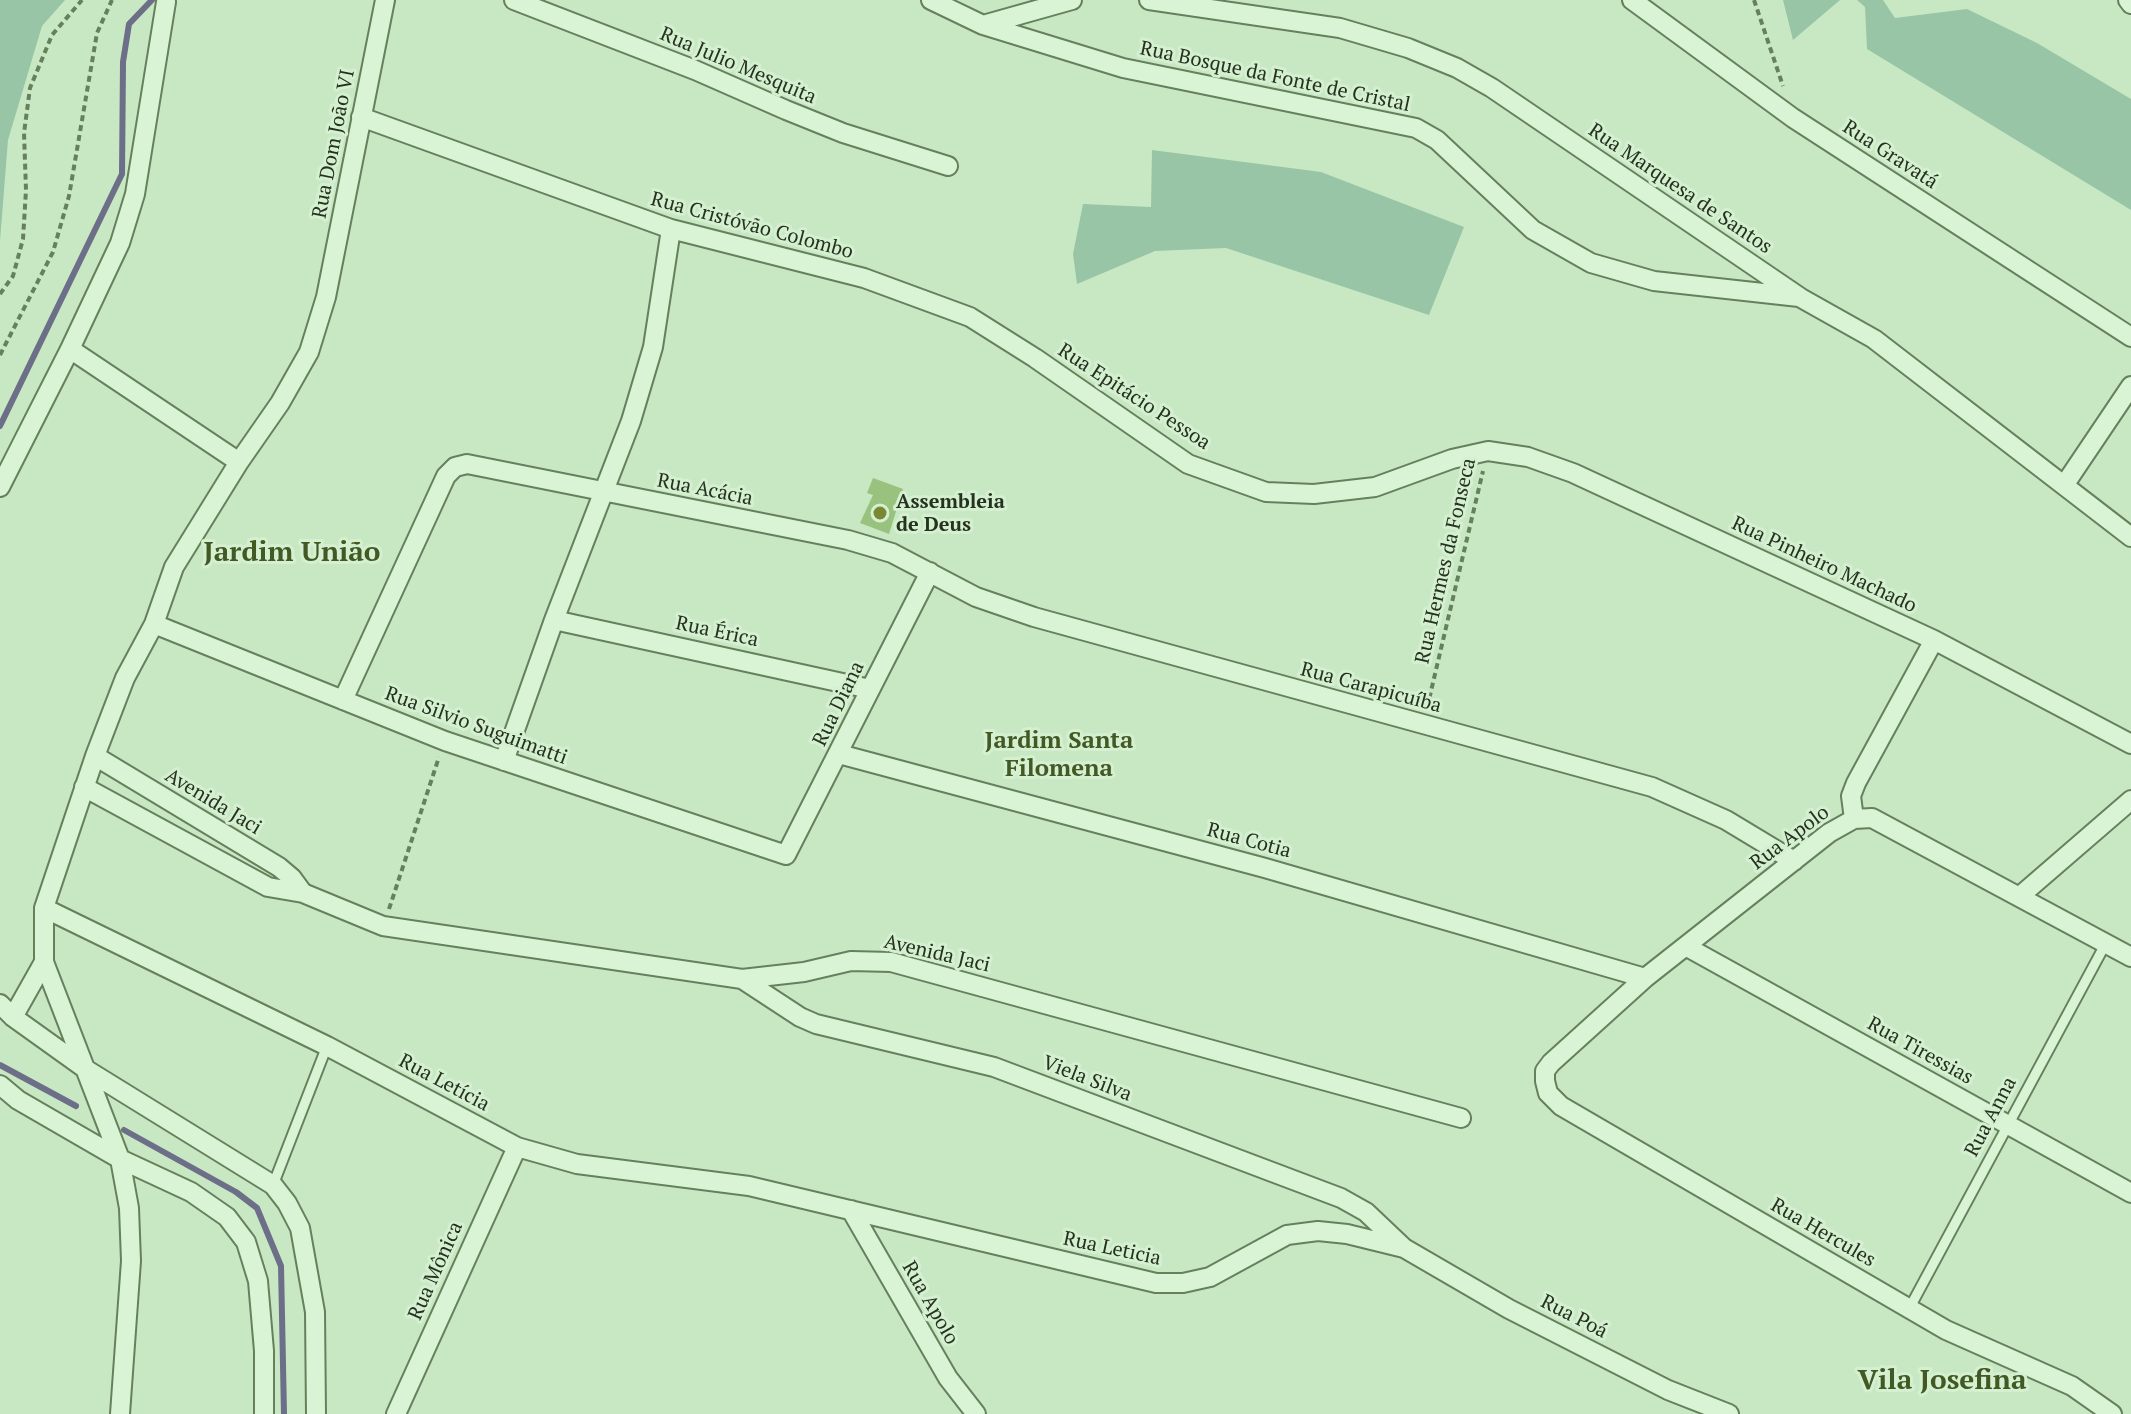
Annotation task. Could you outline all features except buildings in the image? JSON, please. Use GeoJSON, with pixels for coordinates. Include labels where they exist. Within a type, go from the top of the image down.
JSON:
{"type":"FeatureCollection","features":[{"type":"Feature","properties":{"kind":"street","name":"Rua Dom João VI"},"geometry":{"type":"LineString","coordinates":[[44,962],[44,908],[84,787],[125,678],[154,624],[174,567],[239,462],[280,403],[309,352],[326,297],[385,0]]}},
{"type":"Feature","properties":{"kind":"street","name":"Rua Julio Mesquita"},"geometry":{"type":"LineString","coordinates":[[514,0],[695,70],[843,133],[948,166]]}},
{"type":"Feature","properties":{"kind":"street"},"geometry":{"type":"LineString","coordinates":[[931,0],[983,25],[1072,0]]}},
{"type":"Feature","properties":{"kind":"street","name":"Rua Marquesa de Santos"},"geometry":{"type":"LineString","coordinates":[[1149,0],[1340,28],[1408,48],[1457,68],[1492,88],[1801,298],[1874,339],[2131,537]]}},
{"type":"Feature","properties":{"kind":"street","name":"Rua Gravatá"},"geometry":{"type":"LineString","coordinates":[[1632,0],[1793,118],[2131,337]]}},
{"type":"Feature","properties":{"kind":"street"},"geometry":{"type":"LineString","coordinates":[[0,487],[120,243],[135,194],[166,2]]}},
{"type":"Feature","properties":{"kind":"street","name":"Rua Bosque da Fonte de Cristal"},"geometry":{"type":"LineString","coordinates":[[983,25],[1123,68],[1416,128],[1437,140],[1533,230],[1591,263],[1654,281],[1801,298]]}},
{"type":"Feature","properties":{"kind":"street","name":"Rua Cristóvão Colombo"},"geometry":{"type":"LineString","coordinates":[[361,117],[671,229],[864,278],[970,317],[1035,358]]}},
{"type":"Feature","properties":{"kind":"street"},"geometry":{"type":"LineString","coordinates":[[504,761],[554,620],[631,421],[653,347],[671,229]]}},
{"type":"Feature","properties":{"kind":"street"},"geometry":{"type":"LineString","coordinates":[[70,349],[239,462]]}},
{"type":"Feature","properties":{"kind":"street","name":"Rua Epitácio Pessoa"},"geometry":{"type":"LineString","coordinates":[[1035,358],[1188,464],[1266,492],[1314,494],[1375,487],[1452,459],[1488,451]]}},
{"type":"Feature","properties":{"kind":"street"},"geometry":{"type":"LineString","coordinates":[[2065,484],[2131,386]]}},
{"type":"Feature","properties":{"kind":"street","name":"Rua Pinheiro Machado"},"geometry":{"type":"LineString","coordinates":[[1488,451],[1528,457],[1573,473],[1934,640],[2131,744]]}},
{"type":"Feature","properties":{"kind":"street","name":"Rua Acácia"},"geometry":{"type":"LineString","coordinates":[[343,700],[446,476],[455,467],[467,464],[848,540],[892,553],[930,572]]}},
{"type":"Feature","properties":{"kind":"street","name":"Rua Carapicuíba"},"geometry":{"type":"LineString","coordinates":[[930,572],[976,597],[1034,617],[1652,787],[1726,820],[1794,861]]}},
{"type":"Feature","properties":{"kind":"street","name":"Rua Diana"},"geometry":{"type":"LineString","coordinates":[[788,855],[930,572]]}},
{"type":"Feature","properties":{"kind":"street","name":"Rua Érica"},"geometry":{"type":"LineString","coordinates":[[554,620],[870,689]]}},
{"type":"Feature","properties":{"kind":"street","name":"Rua Silvio Suguimatti"},"geometry":{"type":"LineString","coordinates":[[154,624],[445,741],[788,855]]}},
{"type":"Feature","properties":{"kind":"street"},"geometry":{"type":"LineString","coordinates":[[1854,819],[1851,796],[1856,783],[1934,640]]}},
{"type":"Feature","properties":{"kind":"street","name":"Rua Cotia"},"geometry":{"type":"LineString","coordinates":[[839,754],[1265,868],[1645,978]]}},
{"type":"Feature","properties":{"kind":"street","name":"Avenida Jaci"},"geometry":{"type":"LineString","coordinates":[[95,756],[279,867],[303,893]]}},
{"type":"Feature","properties":{"kind":"street","name":"Avenida Jaci"},"geometry":{"type":"LineString","coordinates":[[84,787],[268,887],[303,893],[383,926],[742,979],[804,972],[851,961],[891,962],[1461,1118]]}},
{"type":"Feature","properties":{"kind":"street"},"geometry":{"type":"LineString","coordinates":[[2020,896],[2131,800]]}},
{"type":"Feature","properties":{"kind":"street","name":"Rua Apolo"},"geometry":{"type":"LineString","coordinates":[[1551,1063],[1645,978],[1829,833],[1854,819],[1872,818],[2131,957]]}},
{"type":"Feature","properties":{"kind":"street","name":"Rua Letícia"},"geometry":{"type":"LineString","coordinates":[[44,908],[327,1046],[517,1147],[577,1164],[749,1186],[851,1210]]}},
{"type":"Feature","properties":{"kind":"street","name":"Rua Tiressias"},"geometry":{"type":"LineString","coordinates":[[1687,947],[2131,1193]]}},
{"type":"Feature","properties":{"kind":"street"},"geometry":{"type":"LineString","coordinates":[[44,962],[6,1011],[87,1070],[273,1185],[287,1203],[300,1228],[315,1312],[316,1414]]}},
{"type":"Feature","properties":{"kind":"street"},"geometry":{"type":"LineString","coordinates":[[44,962],[120,1159],[129,1208],[131,1261],[120,1414]]}},
{"type":"Feature","properties":{"kind":"street","name":"Viela Silva"},"geometry":{"type":"LineString","coordinates":[[742,979],[816,1024],[994,1067],[1341,1198],[1366,1212],[1404,1248]]}},
{"type":"Feature","properties":{"kind":"street","name":"Rua Hercules"},"geometry":{"type":"LineString","coordinates":[[1551,1063],[1545,1071],[1545,1081],[1548,1093],[1561,1106],[1946,1330],[2072,1386],[2112,1414]]}},
{"type":"Feature","properties":{"kind":"street"},"geometry":{"type":"LineString","coordinates":[[0,1085],[18,1100],[120,1159],[191,1192],[227,1217],[246,1242],[258,1281],[264,1351],[264,1414]]}},
{"type":"Feature","properties":{"kind":"street","name":"Rua Mônica"},"geometry":{"type":"LineString","coordinates":[[396,1414],[517,1147]]}},
{"type":"Feature","properties":{"kind":"street","name":"Rua Apolo"},"geometry":{"type":"LineString","coordinates":[[851,1210],[948,1378],[976,1414]]}},
{"type":"Feature","properties":{"kind":"street","name":"Rua Leticia"},"geometry":{"type":"LineString","coordinates":[[851,1210],[1156,1283],[1183,1283],[1210,1277],[1287,1235],[1318,1231],[1347,1234],[1404,1248]]}},
{"type":"Feature","properties":{"kind":"street","name":"Rua Poá"},"geometry":{"type":"LineString","coordinates":[[1404,1248],[1509,1309],[1598,1355],[1668,1390],[1729,1414]]}},
{"type":"Feature","properties":{"kind":"lane","name":"Rua Anna"},"geometry":{"type":"LineString","coordinates":[[1909,1309],[2106,943]]}},
{"type":"Feature","properties":{"kind":"lane"},"geometry":{"type":"LineString","coordinates":[[273,1185],[327,1046]]}},
{"type":"Feature","properties":{"kind":"path"},"geometry":{"type":"LineString","coordinates":[[0,294],[13,276],[23,239],[26,190],[24,133],[30,88],[52,35],[82,0]]}},
{"type":"Feature","properties":{"kind":"path"},"geometry":{"type":"LineString","coordinates":[[0,355],[53,252],[69,196],[97,33],[112,0]]}},
{"type":"Feature","properties":{"kind":"path"},"geometry":{"type":"LineString","coordinates":[[1754,0],[1784,89]]}},
{"type":"Feature","properties":{"kind":"path","name":"Rua Hermes da Fonseca"},"geometry":{"type":"LineString","coordinates":[[1423,725],[1488,451]]}},
{"type":"Feature","properties":{"kind":"path"},"geometry":{"type":"LineString","coordinates":[[383,926],[445,741]]}},
{"type":"Feature","properties":{"kind":"green space"},"geometry":{"type":"Polygon","coordinates":[[[0,0],[65,0],[42,26],[8,140],[0,241],[0,0]]]}},
{"type":"Feature","properties":{"kind":"green space"},"geometry":{"type":"Polygon","coordinates":[[[1783,0],[1840,0],[1793,40],[1783,0]]]}},
{"type":"Feature","properties":{"kind":"green space"},"geometry":{"type":"Polygon","coordinates":[[[1857,0],[1883,0],[1895,18],[1967,9],[2037,43],[2131,99],[2131,210],[1867,49],[1865,7],[1857,0]]]}},
{"type":"Feature","properties":{"kind":"green space"},"geometry":{"type":"Polygon","coordinates":[[[1152,150],[1321,172],[1464,227],[1429,315],[1226,248],[1155,251],[1077,284],[1073,254],[1083,204],[1151,207],[1152,150]]]}},
{"type":"Feature","properties":{"kind":"waterway"},"geometry":{"type":"LineString","coordinates":[[0,426],[122,174],[123,62],[129,24],[152,0]]}},
{"type":"Feature","properties":{"kind":"waterway"},"geometry":{"type":"LineString","coordinates":[[0,1065],[76,1106]]}},
{"type":"Feature","properties":{"kind":"waterway"},"geometry":{"type":"LineString","coordinates":[[124,1130],[236,1192],[257,1208],[281,1266],[284,1414]]}},
{"type":"Feature","properties":{"kind":"place","name":"Assembleia de Deus"},"geometry":{"type":"Point","coordinates":[880,513]}},
{"type":"Feature","properties":{"kind":"district","name":"Jardim União"},"geometry":{"type":"Point","coordinates":[292,553]}},
{"type":"Feature","properties":{"kind":"district","name":"Jardim Santa Filomena"},"geometry":{"type":"Point","coordinates":[1059,755]}},
{"type":"Feature","properties":{"kind":"district","name":"Vila Josefina"},"geometry":{"type":"Point","coordinates":[1942,1381]}}]}
